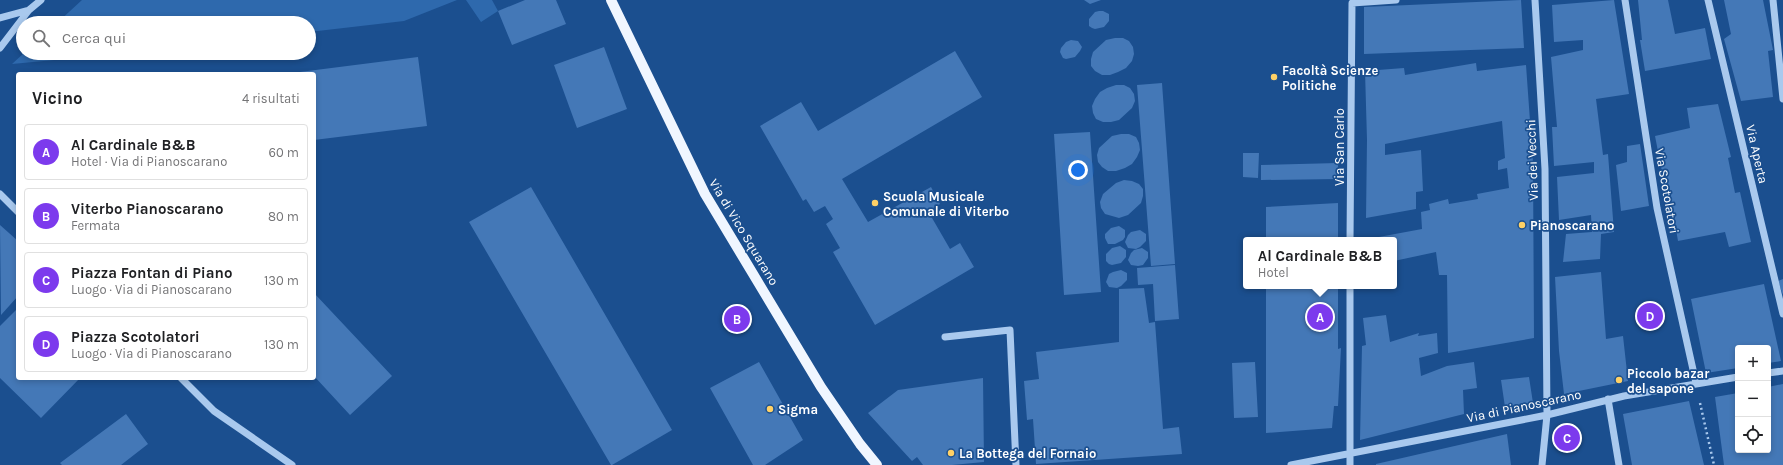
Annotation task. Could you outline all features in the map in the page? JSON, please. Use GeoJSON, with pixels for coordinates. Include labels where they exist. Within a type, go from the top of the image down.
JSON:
{"type":"FeatureCollection","features":[{"type":"Feature","properties":{"kind":"main road","name":"Via di Vico Squarano"},"geometry":{"type":"LineString","coordinates":[[612,0],[705,194],[822,387],[860,444],[877,465]]}},
{"type":"Feature","properties":{"kind":"street"},"geometry":{"type":"LineString","coordinates":[[24,16],[40,0]]}},
{"type":"Feature","properties":{"kind":"street","name":"Via San Carlo"},"geometry":{"type":"LineString","coordinates":[[1350,237],[1352,3],[1396,0]]}},
{"type":"Feature","properties":{"kind":"street","name":"Via dei Vecchi"},"geometry":{"type":"LineString","coordinates":[[1535,0],[1546,169],[1547,415],[1542,465]]}},
{"type":"Feature","properties":{"kind":"street","name":"Via Scotolatori"},"geometry":{"type":"LineString","coordinates":[[1625,0],[1657,208],[1696,384]]}},
{"type":"Feature","properties":{"kind":"street","name":"Via Aperta"},"geometry":{"type":"LineString","coordinates":[[1708,0],[1783,314]]}},
{"type":"Feature","properties":{"kind":"street"},"geometry":{"type":"LineString","coordinates":[[1773,0],[1783,99]]}},
{"type":"Feature","properties":{"kind":"street"},"geometry":{"type":"LineString","coordinates":[[0,18],[29,10]]}},
{"type":"Feature","properties":{"kind":"street"},"geometry":{"type":"LineString","coordinates":[[0,48],[16,27]]}},
{"type":"Feature","properties":{"kind":"street"},"geometry":{"type":"LineString","coordinates":[[0,194],[16,210]]}},
{"type":"Feature","properties":{"kind":"street"},"geometry":{"type":"LineString","coordinates":[[1350,289],[1350,465]]}},
{"type":"Feature","properties":{"kind":"street"},"geometry":{"type":"LineString","coordinates":[[944,337],[1010,330],[1016,465]]}},
{"type":"Feature","properties":{"kind":"street"},"geometry":{"type":"LineString","coordinates":[[1771,373],[1783,371]]}},
{"type":"Feature","properties":{"kind":"street","name":"Via di Pianoscarano"},"geometry":{"type":"LineString","coordinates":[[1291,465],[1349,455],[1547,415],[1608,399],[1735,378]]}},
{"type":"Feature","properties":{"kind":"street"},"geometry":{"type":"LineString","coordinates":[[184,380],[214,410],[292,465]]}},
{"type":"Feature","properties":{"kind":"street"},"geometry":{"type":"LineString","coordinates":[[1608,399],[1619,465]]}},
{"type":"Feature","properties":{"kind":"path"},"geometry":{"type":"LineString","coordinates":[[1696,384],[1714,465]]}},
{"type":"Feature","properties":{"kind":"shaded area"},"geometry":{"type":"Polygon","coordinates":[[[82,0],[457,0],[404,21],[316,31],[316,16],[65,16],[82,0]]]}},
{"type":"Feature","properties":{"kind":"shaded area"},"geometry":{"type":"Polygon","coordinates":[[[466,0],[492,0],[498,11],[481,22],[466,0]]]}},
{"type":"Feature","properties":{"kind":"shaded area"},"geometry":{"type":"Polygon","coordinates":[[[16,60],[54,60],[12,64],[16,60]]]}},
{"type":"Feature","properties":{"kind":"building"},"geometry":{"type":"Polygon","coordinates":[[[525,0],[556,0],[566,24],[512,45],[498,11],[525,0]]]}},
{"type":"Feature","properties":{"kind":"building"},"geometry":{"type":"Polygon","coordinates":[[[1084,0],[1101,0],[1090,4],[1084,0]]]}},
{"type":"Feature","properties":{"kind":"building"},"geometry":{"type":"Polygon","coordinates":[[[1521,0],[1524,48],[1364,54],[1364,7],[1521,0]]]}},
{"type":"Feature","properties":{"kind":"building"},"geometry":{"type":"Polygon","coordinates":[[[1614,0],[1629,94],[1596,99],[1603,155],[1608,154],[1614,232],[1601,234],[1600,259],[1563,262],[1566,234],[1592,232],[1591,215],[1559,220],[1557,177],[1594,173],[1594,162],[1554,166],[1552,127],[1557,127],[1551,57],[1583,50],[1583,40],[1554,42],[1552,5],[1614,0]]]}},
{"type":"Feature","properties":{"kind":"building"},"geometry":{"type":"Polygon","coordinates":[[[1638,0],[1668,0],[1675,34],[1705,28],[1711,59],[1645,71],[1640,40],[1642,40],[1638,0]]]}},
{"type":"Feature","properties":{"kind":"building"},"geometry":{"type":"Polygon","coordinates":[[[1724,0],[1763,0],[1773,50],[1768,51],[1773,97],[1741,101],[1724,39],[1731,34],[1724,0]]]}},
{"type":"Feature","properties":{"kind":"building"},"geometry":{"type":"Polygon","coordinates":[[[1099,11],[1109,14],[1109,21],[1104,27],[1095,29],[1089,26],[1089,19],[1095,12],[1099,11]]]}},
{"type":"Feature","properties":{"kind":"building"},"geometry":{"type":"Polygon","coordinates":[[[1123,38],[1129,41],[1133,47],[1134,54],[1132,61],[1126,68],[1118,72],[1110,75],[1102,75],[1095,71],[1091,66],[1093,52],[1106,40],[1123,38]]]}},
{"type":"Feature","properties":{"kind":"building"},"geometry":{"type":"Polygon","coordinates":[[[1071,40],[1078,41],[1082,47],[1075,57],[1066,59],[1063,58],[1060,52],[1061,48],[1066,42],[1071,40]]]}},
{"type":"Feature","properties":{"kind":"building"},"geometry":{"type":"Polygon","coordinates":[[[604,47],[627,109],[577,128],[554,65],[604,47]]]}},
{"type":"Feature","properties":{"kind":"building"},"geometry":{"type":"Polygon","coordinates":[[[955,51],[982,97],[842,179],[868,222],[931,187],[940,204],[928,211],[950,249],[960,243],[974,267],[875,325],[833,252],[840,248],[826,224],[833,219],[825,206],[814,212],[806,199],[803,201],[760,126],[801,102],[818,131],[955,51]]]}},
{"type":"Feature","properties":{"kind":"building"},"geometry":{"type":"Polygon","coordinates":[[[418,57],[427,126],[316,140],[316,72],[300,72],[418,57]]]}},
{"type":"Feature","properties":{"kind":"building"},"geometry":{"type":"Polygon","coordinates":[[[1476,63],[1477,71],[1526,65],[1533,163],[1534,338],[1448,353],[1447,275],[1439,275],[1436,252],[1397,260],[1397,237],[1379,237],[1422,229],[1421,212],[1430,210],[1429,204],[1448,199],[1449,204],[1478,199],[1477,194],[1509,188],[1507,168],[1498,170],[1498,161],[1505,158],[1502,121],[1385,144],[1385,155],[1421,150],[1423,191],[1416,192],[1416,209],[1366,218],[1367,140],[1365,71],[1404,68],[1405,75],[1476,63]]]}},
{"type":"Feature","properties":{"kind":"building"},"geometry":{"type":"Polygon","coordinates":[[[1162,83],[1175,264],[1151,266],[1137,85],[1162,83]]]}},
{"type":"Feature","properties":{"kind":"building"},"geometry":{"type":"Polygon","coordinates":[[[1116,85],[1124,85],[1130,88],[1134,94],[1135,101],[1132,108],[1119,120],[1103,122],[1096,119],[1092,106],[1095,99],[1100,92],[1116,85]]]}},
{"type":"Feature","properties":{"kind":"building"},"geometry":{"type":"Polygon","coordinates":[[[1718,104],[1731,157],[1728,158],[1735,193],[1740,192],[1751,242],[1729,247],[1725,232],[1678,241],[1666,171],[1662,172],[1655,136],[1690,128],[1687,108],[1718,104]]]}},
{"type":"Feature","properties":{"kind":"building"},"geometry":{"type":"Polygon","coordinates":[[[1090,132],[1101,292],[1064,295],[1054,134],[1090,132]]]}},
{"type":"Feature","properties":{"kind":"building"},"geometry":{"type":"Polygon","coordinates":[[[1129,134],[1136,137],[1140,150],[1132,164],[1116,171],[1108,171],[1098,162],[1097,155],[1099,148],[1112,136],[1129,134]]]}},
{"type":"Feature","properties":{"kind":"building"},"geometry":{"type":"Polygon","coordinates":[[[1640,144],[1649,206],[1621,211],[1616,165],[1627,162],[1627,146],[1640,144]]]}},
{"type":"Feature","properties":{"kind":"building"},"geometry":{"type":"Polygon","coordinates":[[[1243,153],[1259,153],[1258,178],[1243,177],[1243,153]]]}},
{"type":"Feature","properties":{"kind":"building"},"geometry":{"type":"Polygon","coordinates":[[[1338,163],[1338,179],[1261,180],[1261,165],[1338,163]]]}},
{"type":"Feature","properties":{"kind":"building"},"geometry":{"type":"Polygon","coordinates":[[[1124,180],[1139,184],[1143,189],[1141,203],[1128,215],[1119,218],[1105,214],[1101,208],[1100,202],[1103,194],[1116,183],[1124,180]]]}},
{"type":"Feature","properties":{"kind":"building"},"geometry":{"type":"Polygon","coordinates":[[[531,187],[672,430],[612,465],[469,222],[531,187]]]}},
{"type":"Feature","properties":{"kind":"building"},"geometry":{"type":"Polygon","coordinates":[[[1338,203],[1338,237],[1266,237],[1266,207],[1338,203]]]}},
{"type":"Feature","properties":{"kind":"building"},"geometry":{"type":"Polygon","coordinates":[[[0,225],[16,239],[16,298],[1,315],[0,225]]]}},
{"type":"Feature","properties":{"kind":"building"},"geometry":{"type":"Polygon","coordinates":[[[1119,226],[1125,230],[1125,237],[1123,240],[1115,244],[1108,244],[1105,234],[1111,228],[1119,226]]]}},
{"type":"Feature","properties":{"kind":"building"},"geometry":{"type":"Polygon","coordinates":[[[1140,230],[1146,234],[1146,241],[1136,249],[1128,248],[1125,242],[1128,235],[1131,232],[1140,230]]]}},
{"type":"Feature","properties":{"kind":"building"},"geometry":{"type":"Polygon","coordinates":[[[1120,246],[1126,250],[1126,257],[1121,263],[1112,265],[1109,264],[1106,261],[1106,254],[1112,248],[1120,246]]]}},
{"type":"Feature","properties":{"kind":"building"},"geometry":{"type":"Polygon","coordinates":[[[1142,248],[1148,252],[1148,258],[1143,265],[1131,265],[1128,260],[1131,253],[1134,250],[1142,248]]]}},
{"type":"Feature","properties":{"kind":"building"},"geometry":{"type":"Polygon","coordinates":[[[1175,265],[1179,319],[1155,321],[1153,284],[1138,285],[1137,268],[1175,265]]]}},
{"type":"Feature","properties":{"kind":"building"},"geometry":{"type":"Polygon","coordinates":[[[1121,270],[1127,273],[1127,280],[1117,288],[1109,287],[1106,282],[1109,274],[1121,270]]]}},
{"type":"Feature","properties":{"kind":"building"},"geometry":{"type":"Polygon","coordinates":[[[1601,272],[1606,339],[1623,336],[1628,381],[1564,394],[1559,351],[1555,277],[1601,272]]]}},
{"type":"Feature","properties":{"kind":"building"},"geometry":{"type":"Polygon","coordinates":[[[1783,279],[1783,295],[1778,281],[1783,279]]]}},
{"type":"Feature","properties":{"kind":"building"},"geometry":{"type":"Polygon","coordinates":[[[1764,284],[1781,361],[1771,363],[1771,345],[1735,345],[1735,368],[1706,373],[1691,299],[1764,284]]]}},
{"type":"Feature","properties":{"kind":"building"},"geometry":{"type":"Polygon","coordinates":[[[1144,288],[1149,323],[1155,322],[1163,429],[1179,427],[1182,454],[1036,464],[1033,419],[1027,420],[1024,381],[1039,379],[1036,352],[1119,342],[1119,289],[1144,288]]]}},
{"type":"Feature","properties":{"kind":"building"},"geometry":{"type":"Polygon","coordinates":[[[1266,289],[1338,289],[1338,349],[1341,348],[1338,406],[1334,406],[1332,428],[1266,433],[1266,289]]]}},
{"type":"Feature","properties":{"kind":"building"},"geometry":{"type":"Polygon","coordinates":[[[316,295],[392,376],[350,415],[316,378],[316,295]]]}},
{"type":"Feature","properties":{"kind":"building"},"geometry":{"type":"Polygon","coordinates":[[[16,310],[16,380],[78,380],[41,418],[0,378],[0,326],[16,310]]]}},
{"type":"Feature","properties":{"kind":"building"},"geometry":{"type":"Polygon","coordinates":[[[1386,315],[1390,342],[1419,333],[1418,336],[1437,333],[1438,353],[1419,358],[1421,376],[1447,366],[1474,362],[1477,388],[1463,390],[1464,414],[1360,440],[1362,346],[1366,345],[1363,318],[1386,315]]]}},
{"type":"Feature","properties":{"kind":"building"},"geometry":{"type":"Polygon","coordinates":[[[759,362],[803,440],[765,465],[753,465],[710,388],[759,362]]]}},
{"type":"Feature","properties":{"kind":"building"},"geometry":{"type":"Polygon","coordinates":[[[1255,362],[1258,417],[1234,418],[1232,363],[1255,362]]]}},
{"type":"Feature","properties":{"kind":"building"},"geometry":{"type":"Polygon","coordinates":[[[1529,377],[1533,403],[1505,407],[1501,380],[1529,377]]]}},
{"type":"Feature","properties":{"kind":"building"},"geometry":{"type":"Polygon","coordinates":[[[983,378],[984,462],[952,465],[923,465],[917,457],[912,461],[868,413],[898,390],[983,378]]]}},
{"type":"Feature","properties":{"kind":"building"},"geometry":{"type":"Polygon","coordinates":[[[1783,384],[1783,465],[1724,465],[1715,397],[1735,394],[1735,453],[1771,453],[1771,386],[1783,384]]]}},
{"type":"Feature","properties":{"kind":"building"},"geometry":{"type":"Polygon","coordinates":[[[1689,401],[1704,465],[1632,465],[1623,414],[1689,401]]]}},
{"type":"Feature","properties":{"kind":"building"},"geometry":{"type":"Polygon","coordinates":[[[126,414],[148,444],[121,465],[62,465],[60,463],[126,414]]]}},
{"type":"Feature","properties":{"kind":"building"},"geometry":{"type":"Polygon","coordinates":[[[1507,434],[1511,465],[1376,465],[1376,464],[1507,434]]]}},
{"type":"Feature","properties":{"kind":"place","name":"Facoltà Scienze Politiche"},"geometry":{"type":"Point","coordinates":[1274,77]}},
{"type":"Feature","properties":{"kind":"place","name":"Scuola Musicale Comunale di Viterbo"},"geometry":{"type":"Point","coordinates":[875,203]}},
{"type":"Feature","properties":{"kind":"place","name":"Pianoscarano"},"geometry":{"type":"Point","coordinates":[1522,225]}},
{"type":"Feature","properties":{"kind":"place","name":"Piazza Scotolatori"},"geometry":{"type":"Point","coordinates":[1650,316]}},
{"type":"Feature","properties":{"kind":"place","name":"Al Cardinale B&B"},"geometry":{"type":"Point","coordinates":[1320,317]}},
{"type":"Feature","properties":{"kind":"place","name":"Viterbo Pianoscarano"},"geometry":{"type":"Point","coordinates":[737,319]}},
{"type":"Feature","properties":{"kind":"place","name":"Piccolo bazar del sapone"},"geometry":{"type":"Point","coordinates":[1619,380]}},
{"type":"Feature","properties":{"kind":"place","name":"Sigma"},"geometry":{"type":"Point","coordinates":[770,409]}},
{"type":"Feature","properties":{"kind":"place","name":"Piazza Fontan di Piano"},"geometry":{"type":"Point","coordinates":[1567,438]}},
{"type":"Feature","properties":{"kind":"place","name":"La Bottega del Fornaio"},"geometry":{"type":"Point","coordinates":[951,453]}}]}
